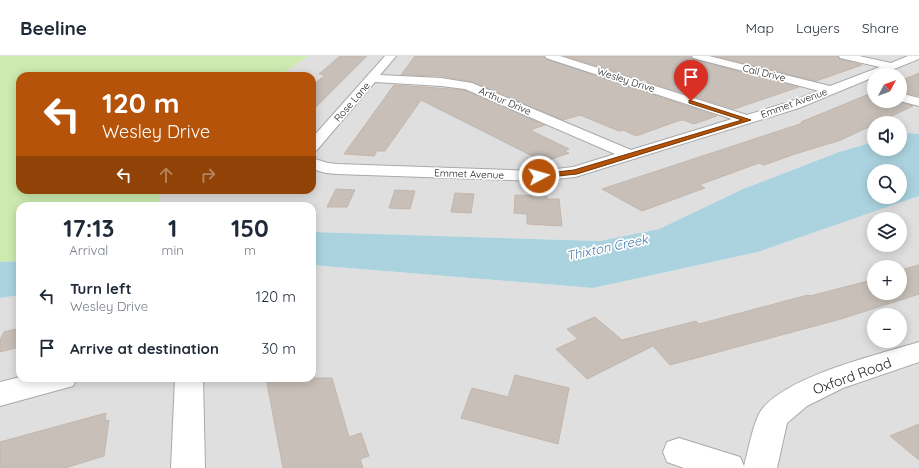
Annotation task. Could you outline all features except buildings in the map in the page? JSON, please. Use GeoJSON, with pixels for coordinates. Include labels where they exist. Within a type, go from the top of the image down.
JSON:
{"type":"FeatureCollection","features":[{"type":"Feature","properties":{"kind":"street","name":"Rose Lane"},"geometry":{"type":"LineString","coordinates":[[316,142],[391,56]]}},
{"type":"Feature","properties":{"kind":"street","name":"Wesley Drive"},"geometry":{"type":"LineString","coordinates":[[550,56],[748,120]]}},
{"type":"Feature","properties":{"kind":"street","name":"Cail Drive"},"geometry":{"type":"LineString","coordinates":[[697,56],[831,90]]}},
{"type":"Feature","properties":{"kind":"street"},"geometry":{"type":"LineString","coordinates":[[844,56],[892,66]]}},
{"type":"Feature","properties":{"kind":"street","name":"Emmet Avenue"},"geometry":{"type":"LineString","coordinates":[[316,165],[337,169],[539,176],[574,172],[748,120],[847,85],[917,56]]}},
{"type":"Feature","properties":{"kind":"street","name":"Arthur Drive"},"geometry":{"type":"LineString","coordinates":[[372,78],[441,82],[468,86],[630,155]]}},
{"type":"Feature","properties":{"kind":"street"},"geometry":{"type":"LineString","coordinates":[[847,85],[863,89]]}},
{"type":"Feature","properties":{"kind":"street"},"geometry":{"type":"LineString","coordinates":[[907,99],[919,102]]}},
{"type":"Feature","properties":{"kind":"street","name":"Oxford Road"},"geometry":{"type":"LineString","coordinates":[[760,468],[773,418],[796,398],[832,380],[919,352]]}},
{"type":"Feature","properties":{"kind":"street"},"geometry":{"type":"LineString","coordinates":[[0,394],[47,382]]}},
{"type":"Feature","properties":{"kind":"street"},"geometry":{"type":"LineString","coordinates":[[188,468],[189,382]]}},
{"type":"Feature","properties":{"kind":"street"},"geometry":{"type":"LineString","coordinates":[[679,452],[728,468]]}},
{"type":"Feature","properties":{"kind":"shaded area"},"geometry":{"type":"Polygon","coordinates":[[[309,56],[919,56],[919,134],[907,134],[907,116],[867,116],[867,144],[839,152],[743,189],[659,229],[600,241],[316,232],[316,202],[160,202],[160,194],[316,194],[316,72],[285,72],[309,56]]]}},
{"type":"Feature","properties":{"kind":"shaded area"},"geometry":{"type":"Polygon","coordinates":[[[919,196],[919,468],[0,468],[0,298],[16,296],[16,382],[316,382],[316,265],[593,288],[758,252],[867,214],[867,252],[907,252],[907,212],[873,212],[896,204],[907,204],[907,200],[919,196]]]}},
{"type":"Feature","properties":{"kind":"green space"},"geometry":{"type":"Polygon","coordinates":[[[0,56],[309,56],[285,72],[16,72],[16,194],[160,194],[160,202],[16,202],[16,261],[0,262],[0,56]]]}},
{"type":"Feature","properties":{"kind":"water","name":"Thixton Creek"},"geometry":{"type":"Polygon","coordinates":[[[907,134],[919,134],[919,196],[907,200],[907,164],[867,164],[867,204],[896,204],[873,212],[867,212],[867,214],[758,252],[593,288],[316,265],[316,232],[600,241],[659,229],[743,189],[839,152],[867,144],[867,156],[907,156],[907,134]]]}},
{"type":"Feature","properties":{"kind":"water"},"geometry":{"type":"Polygon","coordinates":[[[16,261],[16,296],[0,298],[0,262],[16,261]]]}},
{"type":"Feature","properties":{"kind":"route"},"geometry":{"type":"LineString","coordinates":[[539,176],[574,172],[748,120],[691,101]]}}]}
